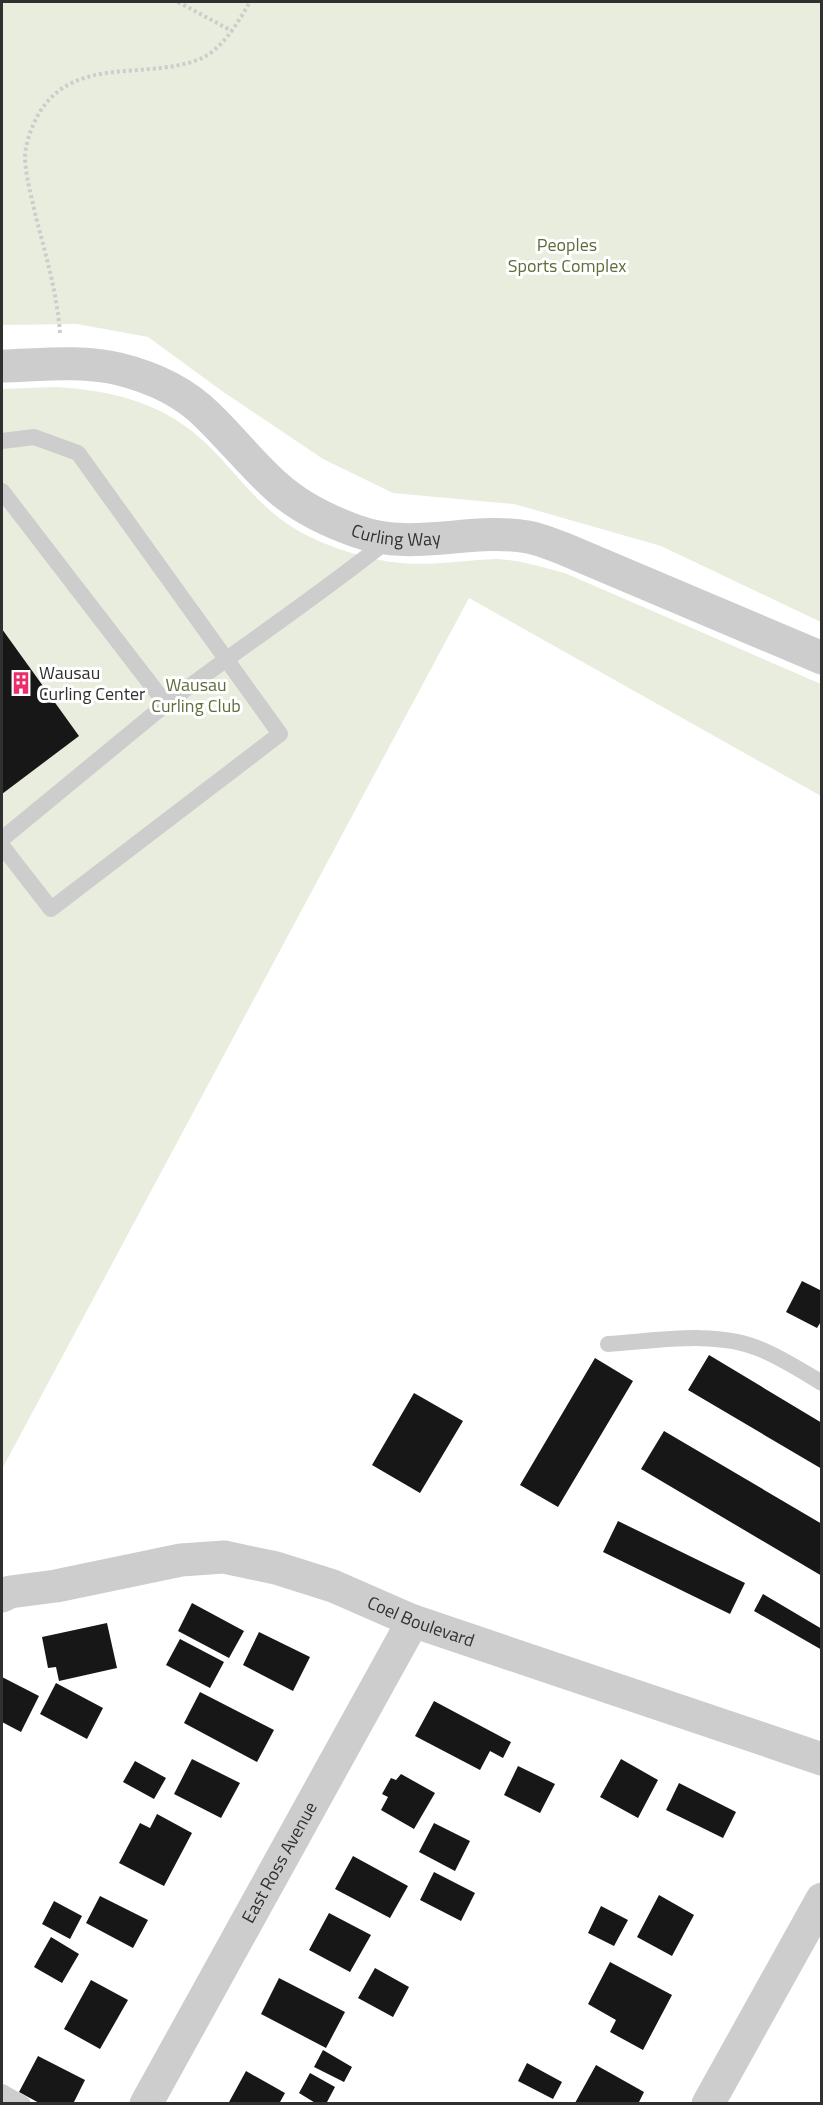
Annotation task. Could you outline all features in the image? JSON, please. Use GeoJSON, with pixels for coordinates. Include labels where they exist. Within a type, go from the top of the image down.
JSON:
{"type":"FeatureCollection","features":[{"type":"Feature","properties":{"kind":"street","name":"Curling Way"},"geometry":{"type":"LineString","coordinates":[[2,366],[94,365],[120,369],[151,380],[170,389],[206,413],[265,476],[290,497],[340,525],[370,536],[408,541],[490,535],[535,539],[822,658]]}},
{"type":"Feature","properties":{"kind":"street","name":"Coel Boulevard"},"geometry":{"type":"LineString","coordinates":[[6,1594],[181,1560],[224,1557],[276,1568],[333,1586],[413,1621],[822,1759]]}},
{"type":"Feature","properties":{"kind":"street","name":"East Ross Avenue"},"geometry":{"type":"LineString","coordinates":[[146,2103],[413,1621]]}},
{"type":"Feature","properties":{"kind":"street"},"geometry":{"type":"LineString","coordinates":[[708,2103],[822,1899]]}},
{"type":"Feature","properties":{"kind":"lane"},"geometry":{"type":"LineString","coordinates":[[2,441],[34,437],[78,453],[280,734],[51,909],[2,846]]}},
{"type":"Feature","properties":{"kind":"lane"},"geometry":{"type":"LineString","coordinates":[[2,492],[166,704]]}},
{"type":"Feature","properties":{"kind":"lane"},"geometry":{"type":"LineString","coordinates":[[2,839],[166,704],[389,539]]}},
{"type":"Feature","properties":{"kind":"lane"},"geometry":{"type":"LineString","coordinates":[[608,1344],[707,1339],[732,1341],[767,1352],[822,1383]]}},
{"type":"Feature","properties":{"kind":"lane"},"geometry":{"type":"LineString","coordinates":[[2,2092],[23,2103]]}},
{"type":"Feature","properties":{"kind":"path"},"geometry":{"type":"LineString","coordinates":[[178,2],[232,31]]}},
{"type":"Feature","properties":{"kind":"path"},"geometry":{"type":"LineString","coordinates":[[60,364],[60,331],[53,283],[28,180],[25,158],[34,123],[49,99],[74,81],[93,75],[199,59],[217,47],[232,31],[250,2]]}},
{"type":"Feature","properties":{"kind":"green space","name":"Peoples Sports Complex"},"geometry":{"type":"Polygon","coordinates":[[[2,2],[821,2],[821,622],[661,546],[514,504],[393,493],[323,459],[222,391],[148,337],[77,324],[2,325],[2,2]]]}},
{"type":"Feature","properties":{"kind":"green space","name":"Wausau Curling Club"},"geometry":{"type":"Polygon","coordinates":[[[56,387],[113,395],[167,414],[199,437],[257,498],[283,521],[308,536],[334,547],[375,559],[401,563],[496,559],[523,562],[567,574],[821,684],[821,796],[469,598],[2,1469],[2,389],[56,387]]]}},
{"type":"Feature","properties":{"kind":"building","name":"Wausau Curling Center"},"geometry":{"type":"Polygon","coordinates":[[[2,629],[79,736],[2,794],[2,629]]]}},
{"type":"Feature","properties":{"kind":"building"},"geometry":{"type":"Polygon","coordinates":[[[802,1281],[822,1291],[822,1320],[817,1328],[786,1312],[802,1281]]]}},
{"type":"Feature","properties":{"kind":"building"},"geometry":{"type":"Polygon","coordinates":[[[709,1355],[822,1423],[822,1469],[688,1390],[709,1355]]]}},
{"type":"Feature","properties":{"kind":"building"},"geometry":{"type":"Polygon","coordinates":[[[595,1358],[633,1381],[558,1507],[520,1485],[595,1358]]]}},
{"type":"Feature","properties":{"kind":"building"},"geometry":{"type":"Polygon","coordinates":[[[414,1393],[463,1421],[420,1493],[372,1465],[414,1393]]]}},
{"type":"Feature","properties":{"kind":"building"},"geometry":{"type":"Polygon","coordinates":[[[664,1431],[822,1524],[822,1576],[641,1469],[664,1431]]]}},
{"type":"Feature","properties":{"kind":"building"},"geometry":{"type":"Polygon","coordinates":[[[618,1521],[745,1583],[730,1614],[603,1552],[618,1521]]]}},
{"type":"Feature","properties":{"kind":"building"},"geometry":{"type":"Polygon","coordinates":[[[763,1594],[822,1629],[822,1650],[754,1611],[763,1594]]]}},
{"type":"Feature","properties":{"kind":"building"},"geometry":{"type":"Polygon","coordinates":[[[192,1603],[244,1631],[229,1658],[178,1631],[192,1603]]]}},
{"type":"Feature","properties":{"kind":"building"},"geometry":{"type":"Polygon","coordinates":[[[107,1623],[117,1668],[59,1681],[56,1667],[48,1668],[42,1637],[107,1623]]]}},
{"type":"Feature","properties":{"kind":"building"},"geometry":{"type":"Polygon","coordinates":[[[259,1632],[310,1657],[293,1691],[243,1665],[259,1632]]]}},
{"type":"Feature","properties":{"kind":"building"},"geometry":{"type":"Polygon","coordinates":[[[180,1639],[224,1662],[210,1688],[166,1665],[180,1639]]]}},
{"type":"Feature","properties":{"kind":"building"},"geometry":{"type":"Polygon","coordinates":[[[2,1677],[39,1696],[21,1732],[2,1722],[2,1677]]]}},
{"type":"Feature","properties":{"kind":"building"},"geometry":{"type":"Polygon","coordinates":[[[56,1683],[103,1708],[87,1739],[40,1714],[56,1683]]]}},
{"type":"Feature","properties":{"kind":"building"},"geometry":{"type":"Polygon","coordinates":[[[200,1692],[274,1730],[257,1762],[184,1723],[200,1692]]]}},
{"type":"Feature","properties":{"kind":"building"},"geometry":{"type":"Polygon","coordinates":[[[434,1701],[511,1742],[503,1758],[490,1751],[480,1770],[415,1736],[434,1701]]]}},
{"type":"Feature","properties":{"kind":"building"},"geometry":{"type":"Polygon","coordinates":[[[192,1759],[240,1783],[221,1818],[174,1794],[192,1759]]]}},
{"type":"Feature","properties":{"kind":"building"},"geometry":{"type":"Polygon","coordinates":[[[621,1759],[658,1780],[638,1818],[600,1797],[621,1759]]]}},
{"type":"Feature","properties":{"kind":"building"},"geometry":{"type":"Polygon","coordinates":[[[135,1761],[166,1778],[154,1799],[123,1782],[135,1761]]]}},
{"type":"Feature","properties":{"kind":"building"},"geometry":{"type":"Polygon","coordinates":[[[518,1766],[555,1784],[540,1813],[504,1795],[518,1766]]]}},
{"type":"Feature","properties":{"kind":"building"},"geometry":{"type":"Polygon","coordinates":[[[401,1774],[435,1793],[414,1829],[381,1810],[388,1797],[382,1794],[391,1778],[396,1780],[401,1774]]]}},
{"type":"Feature","properties":{"kind":"building"},"geometry":{"type":"Polygon","coordinates":[[[679,1783],[736,1812],[723,1838],[666,1810],[679,1783]]]}},
{"type":"Feature","properties":{"kind":"building"},"geometry":{"type":"Polygon","coordinates":[[[157,1814],[192,1833],[164,1886],[119,1863],[140,1823],[150,1828],[157,1814]]]}},
{"type":"Feature","properties":{"kind":"building"},"geometry":{"type":"Polygon","coordinates":[[[434,1823],[470,1841],[455,1871],[419,1852],[434,1823]]]}},
{"type":"Feature","properties":{"kind":"building"},"geometry":{"type":"Polygon","coordinates":[[[353,1856],[408,1886],[390,1918],[335,1889],[353,1856]]]}},
{"type":"Feature","properties":{"kind":"building"},"geometry":{"type":"Polygon","coordinates":[[[434,1872],[475,1893],[461,1921],[420,1900],[434,1872]]]}},
{"type":"Feature","properties":{"kind":"building"},"geometry":{"type":"Polygon","coordinates":[[[659,1895],[694,1915],[672,1956],[637,1937],[659,1895]]]}},
{"type":"Feature","properties":{"kind":"building"},"geometry":{"type":"Polygon","coordinates":[[[100,1896],[148,1920],[133,1948],[86,1923],[100,1896]]]}},
{"type":"Feature","properties":{"kind":"building"},"geometry":{"type":"Polygon","coordinates":[[[54,1901],[82,1916],[70,1939],[42,1924],[54,1901]]]}},
{"type":"Feature","properties":{"kind":"building"},"geometry":{"type":"Polygon","coordinates":[[[601,1906],[628,1920],[614,1946],[588,1933],[601,1906]]]}},
{"type":"Feature","properties":{"kind":"building"},"geometry":{"type":"Polygon","coordinates":[[[329,1913],[371,1935],[350,1972],[309,1950],[329,1913]]]}},
{"type":"Feature","properties":{"kind":"building"},"geometry":{"type":"Polygon","coordinates":[[[51,1937],[79,1954],[62,1983],[34,1967],[51,1937]]]}},
{"type":"Feature","properties":{"kind":"building"},"geometry":{"type":"Polygon","coordinates":[[[610,1962],[672,1995],[643,2050],[610,2032],[616,2020],[588,2004],[610,1962]]]}},
{"type":"Feature","properties":{"kind":"building"},"geometry":{"type":"Polygon","coordinates":[[[375,1968],[409,1987],[393,2017],[358,1998],[375,1968]]]}},
{"type":"Feature","properties":{"kind":"building"},"geometry":{"type":"Polygon","coordinates":[[[279,1978],[345,2012],[326,2048],[261,2014],[279,1978]]]}},
{"type":"Feature","properties":{"kind":"building"},"geometry":{"type":"Polygon","coordinates":[[[91,1980],[128,2000],[100,2049],[64,2029],[91,1980]]]}},
{"type":"Feature","properties":{"kind":"building"},"geometry":{"type":"Polygon","coordinates":[[[323,2050],[352,2067],[344,2082],[314,2067],[323,2050]]]}},
{"type":"Feature","properties":{"kind":"building"},"geometry":{"type":"Polygon","coordinates":[[[38,2056],[85,2080],[73,2104],[41,2104],[19,2092],[38,2056]]]}},
{"type":"Feature","properties":{"kind":"building"},"geometry":{"type":"Polygon","coordinates":[[[527,2063],[562,2082],[553,2099],[518,2081],[527,2063]]]}},
{"type":"Feature","properties":{"kind":"building"},"geometry":{"type":"Polygon","coordinates":[[[596,2065],[644,2092],[638,2104],[575,2103],[596,2065]]]}},
{"type":"Feature","properties":{"kind":"building"},"geometry":{"type":"Polygon","coordinates":[[[246,2071],[285,2093],[279,2104],[228,2104],[246,2071]]]}},
{"type":"Feature","properties":{"kind":"building"},"geometry":{"type":"Polygon","coordinates":[[[310,2073],[335,2087],[326,2104],[317,2104],[299,2093],[310,2073]]]}},
{"type":"Feature","properties":{"kind":"place","name":"Wausau Curling Center"},"geometry":{"type":"Point","coordinates":[21,683]}}]}
